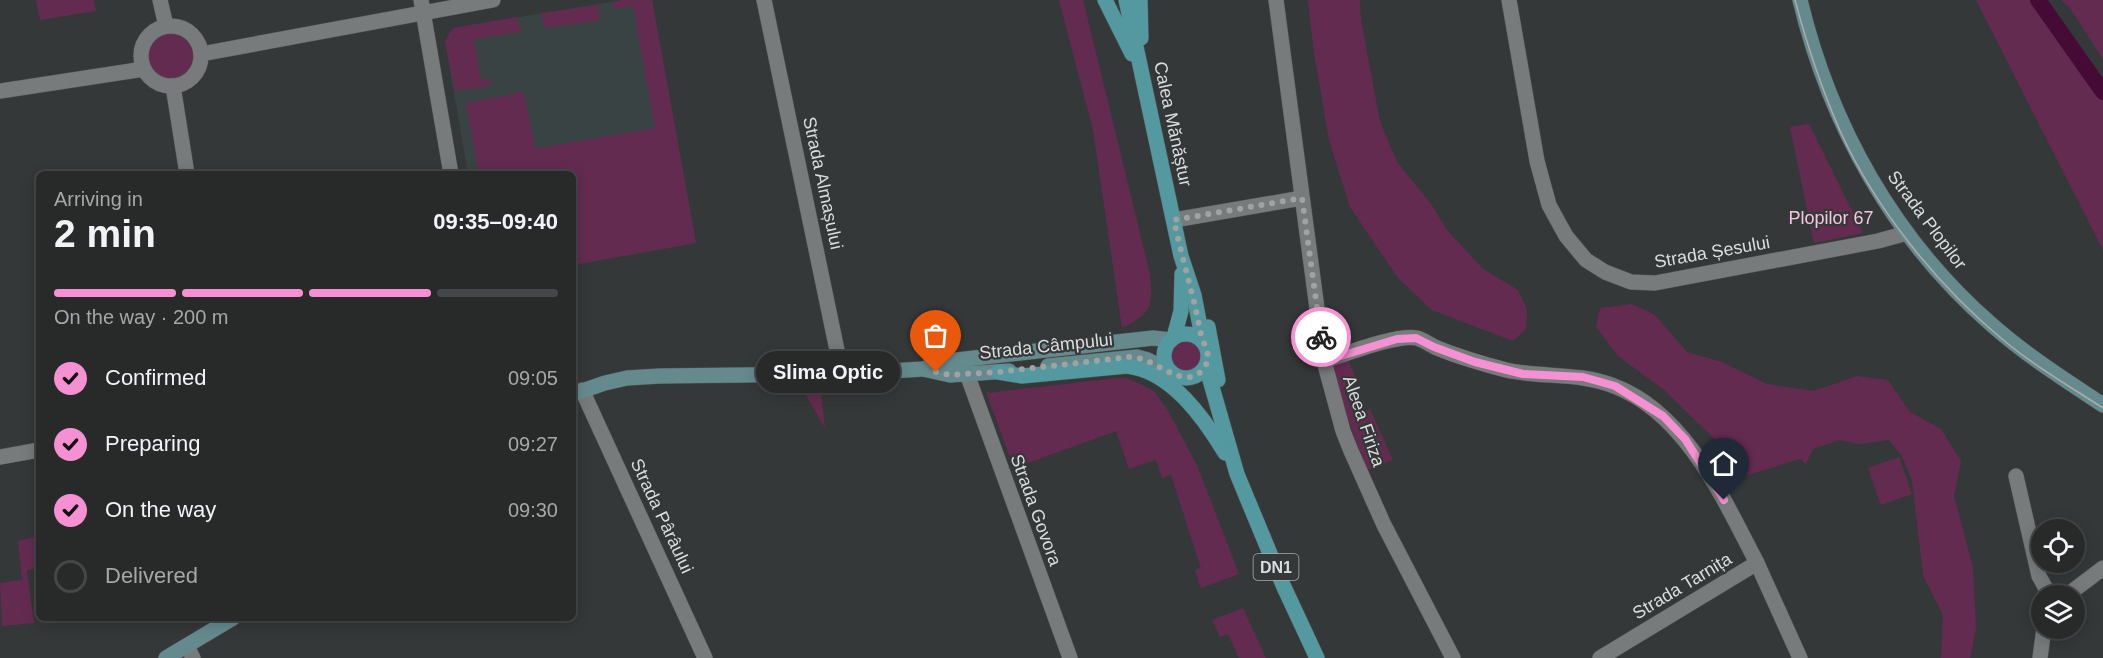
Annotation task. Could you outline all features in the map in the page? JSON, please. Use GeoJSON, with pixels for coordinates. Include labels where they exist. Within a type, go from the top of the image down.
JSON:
{"type":"FeatureCollection","features":[{"type":"Feature","properties":{"kind":"main road"},"geometry":{"type":"LineString","coordinates":[[1105,0],[1142,74]]}},
{"type":"Feature","properties":{"kind":"main road","name":"Calea Mănăștur"},"geometry":{"type":"LineString","coordinates":[[1126,0],[1181,256],[1194,295],[1203,342],[1208,354],[1206,366],[1231,458],[1283,585],[1317,658]]}},
{"type":"Feature","properties":{"kind":"main road"},"geometry":{"type":"LineString","coordinates":[[1140,0],[1142,74]]}},
{"type":"Feature","properties":{"kind":"main road","name":"Strada Plopilor"},"geometry":{"type":"LineString","coordinates":[[1800,0],[1822,76],[1842,126],[1876,189],[1907,233],[1935,267],[1990,324],[2038,361],[2103,405]]}},
{"type":"Feature","properties":{"kind":"main road"},"geometry":{"type":"LineString","coordinates":[[1178,239],[1206,319],[1237,474]]}},
{"type":"Feature","properties":{"kind":"main road","name":"Calea Mănăștur"},"geometry":{"type":"LineString","coordinates":[[1181,256],[1181,311],[1163,356],[1172,374],[1203,410],[1231,458]]}},
{"type":"Feature","properties":{"kind":"main road"},"geometry":{"type":"LineString","coordinates":[[1172,338],[1189,334],[1203,342]]}},
{"type":"Feature","properties":{"kind":"main road","name":"Strada Câmpului"},"geometry":{"type":"LineString","coordinates":[[578,392],[627,378],[842,374],[923,369],[948,361],[1153,338],[1172,338]]}},
{"type":"Feature","properties":{"kind":"main road","name":"Strada Câmpului"},"geometry":{"type":"LineString","coordinates":[[923,369],[950,375],[1130,357],[1148,360],[1172,374]]}},
{"type":"Feature","properties":{"kind":"main road"},"geometry":{"type":"LineString","coordinates":[[998,372],[1022,376],[1127,366],[1143,369],[1168,384],[1181,396],[1208,429],[1237,474]]}},
{"type":"Feature","properties":{"kind":"main road"},"geometry":{"type":"LineString","coordinates":[[1172,374],[1191,378],[1198,375],[1206,366]]}},
{"type":"Feature","properties":{"kind":"main road"},"geometry":{"type":"LineString","coordinates":[[166,658],[190,652],[229,621]]}},
{"type":"Feature","properties":{"kind":"street"},"geometry":{"type":"LineString","coordinates":[[160,0],[166,26]]}},
{"type":"Feature","properties":{"kind":"street"},"geometry":{"type":"LineString","coordinates":[[201,54],[422,6],[493,0]]}},
{"type":"Feature","properties":{"kind":"street","name":"Strada Almașului"},"geometry":{"type":"LineString","coordinates":[[764,0],[842,374]]}},
{"type":"Feature","properties":{"kind":"street","name":"Aleea Firiza"},"geometry":{"type":"LineString","coordinates":[[1276,0],[1324,361],[1343,431],[1351,451],[1384,525],[1453,658]]}},
{"type":"Feature","properties":{"kind":"street","name":"Strada Șesului"},"geometry":{"type":"LineString","coordinates":[[1509,0],[1537,160],[1550,205],[1566,236],[1586,260],[1605,272],[1631,282],[1655,283],[1878,241],[1907,233]]}},
{"type":"Feature","properties":{"kind":"street"},"geometry":{"type":"LineString","coordinates":[[422,6],[450,171]]}},
{"type":"Feature","properties":{"kind":"street"},"geometry":{"type":"LineString","coordinates":[[166,26],[175,26],[188,30],[197,40],[201,54],[200,67],[192,78],[173,86],[163,85],[153,80],[144,69],[142,54],[146,41],[154,31],[166,26]]}},
{"type":"Feature","properties":{"kind":"street"},"geometry":{"type":"LineString","coordinates":[[0,91],[144,69]]}},
{"type":"Feature","properties":{"kind":"street"},"geometry":{"type":"LineString","coordinates":[[173,86],[187,171]]}},
{"type":"Feature","properties":{"kind":"street"},"geometry":{"type":"LineString","coordinates":[[1174,220],[1302,198]]}},
{"type":"Feature","properties":{"kind":"street"},"geometry":{"type":"LineString","coordinates":[[1324,361],[1397,339],[1416,338],[1475,362],[1523,374],[1583,377],[1615,386],[1663,416],[1685,439],[1724,500],[1757,563]]}},
{"type":"Feature","properties":{"kind":"street","name":"Strada Govora"},"geometry":{"type":"LineString","coordinates":[[967,374],[1070,658]]}},
{"type":"Feature","properties":{"kind":"street","name":"Strada Pârâului"},"geometry":{"type":"LineString","coordinates":[[578,392],[705,658]]}},
{"type":"Feature","properties":{"kind":"street"},"geometry":{"type":"LineString","coordinates":[[0,457],[36,451]]}},
{"type":"Feature","properties":{"kind":"street"},"geometry":{"type":"LineString","coordinates":[[2016,476],[2039,576],[2044,585]]}},
{"type":"Feature","properties":{"kind":"street","name":"Strada Tarnița"},"geometry":{"type":"LineString","coordinates":[[1600,658],[1757,563],[1800,658]]}},
{"type":"Feature","properties":{"kind":"street"},"geometry":{"type":"LineString","coordinates":[[2081,585],[2103,568]]}},
{"type":"Feature","properties":{"kind":"street"},"geometry":{"type":"LineString","coordinates":[[2040,658],[2043,639]]}},
{"type":"Feature","properties":{"kind":"shaded area"},"geometry":{"type":"Polygon","coordinates":[[[622,0],[652,0],[696,243],[576,264],[576,171],[467,171],[445,41],[453,28],[622,0]]]}},
{"type":"Feature","properties":{"kind":"green space"},"geometry":{"type":"Polygon","coordinates":[[[36,0],[94,0],[96,11],[40,20],[36,0]]]}},
{"type":"Feature","properties":{"kind":"green space"},"geometry":{"type":"Polygon","coordinates":[[[652,0],[696,243],[576,264],[576,171],[478,171],[466,103],[524,92],[535,149],[655,128],[633,6],[614,9],[613,2],[652,0]]]}},
{"type":"Feature","properties":{"kind":"green space"},"geometry":{"type":"Polygon","coordinates":[[[1059,0],[1083,0],[1150,274],[1151,295],[1148,308],[1139,318],[1122,328],[1093,130],[1059,0]]]}},
{"type":"Feature","properties":{"kind":"green space"},"geometry":{"type":"Polygon","coordinates":[[[1308,0],[1360,0],[1361,20],[1380,122],[1397,162],[1431,204],[1447,230],[1483,269],[1518,290],[1527,310],[1526,329],[1513,341],[1432,310],[1398,278],[1350,207],[1329,140],[1314,53],[1308,0]]]}},
{"type":"Feature","properties":{"kind":"green space"},"geometry":{"type":"Polygon","coordinates":[[[1976,0],[2034,0],[2103,96],[2103,250],[1976,0]]]}},
{"type":"Feature","properties":{"kind":"green space"},"geometry":{"type":"Polygon","coordinates":[[[2061,0],[2103,0],[2103,59],[2070,8],[2061,0]]]}},
{"type":"Feature","properties":{"kind":"green space"},"geometry":{"type":"Polygon","coordinates":[[[598,5],[600,20],[544,28],[542,13],[598,5]]]}},
{"type":"Feature","properties":{"kind":"green space"},"geometry":{"type":"Polygon","coordinates":[[[517,17],[520,32],[474,39],[481,80],[490,79],[490,86],[455,91],[445,41],[453,28],[517,17]]]}},
{"type":"Feature","properties":{"kind":"green space"},"geometry":{"type":"Polygon","coordinates":[[[171,29],[189,36],[196,54],[189,72],[171,79],[153,72],[146,54],[153,36],[171,29]]]}},
{"type":"Feature","properties":{"kind":"green space","name":"Plopilor 67"},"geometry":{"type":"Polygon","coordinates":[[[1809,124],[1863,233],[1814,243],[1790,127],[1809,124]]]}},
{"type":"Feature","properties":{"kind":"green space"},"geometry":{"type":"Polygon","coordinates":[[[1632,304],[1655,315],[1687,352],[1722,362],[1767,384],[1814,391],[1857,376],[1888,380],[1910,412],[1941,429],[1961,461],[1954,496],[1973,568],[1976,629],[1970,658],[1941,658],[1943,615],[1923,575],[1912,480],[1902,456],[1889,440],[1860,444],[1839,440],[1813,449],[1806,464],[1800,459],[1735,479],[1726,450],[1663,389],[1618,356],[1596,327],[1600,308],[1632,304]]]}},
{"type":"Feature","properties":{"kind":"green space"},"geometry":{"type":"Polygon","coordinates":[[[1186,338],[1199,343],[1204,356],[1199,369],[1186,374],[1173,369],[1168,356],[1173,343],[1186,338]]]}},
{"type":"Feature","properties":{"kind":"green space"},"geometry":{"type":"Polygon","coordinates":[[[1348,360],[1357,381],[1343,388],[1354,415],[1370,409],[1393,460],[1367,470],[1329,368],[1348,360]]]}},
{"type":"Feature","properties":{"kind":"green space"},"geometry":{"type":"Polygon","coordinates":[[[1127,378],[1154,391],[1167,409],[1197,465],[1239,574],[1201,588],[1195,570],[1201,568],[1171,475],[1162,478],[1156,460],[1129,469],[1116,431],[1014,468],[986,392],[1127,378]]]}},
{"type":"Feature","properties":{"kind":"green space"},"geometry":{"type":"Polygon","coordinates":[[[806,395],[821,395],[825,428],[806,395]]]}},
{"type":"Feature","properties":{"kind":"green space"},"geometry":{"type":"Polygon","coordinates":[[[1899,457],[1912,494],[1881,505],[1868,468],[1899,457]]]}},
{"type":"Feature","properties":{"kind":"green space"},"geometry":{"type":"Polygon","coordinates":[[[36,537],[36,568],[27,570],[34,623],[2,626],[0,583],[22,580],[18,541],[36,537]]]}},
{"type":"Feature","properties":{"kind":"green space"},"geometry":{"type":"Polygon","coordinates":[[[1243,608],[1266,658],[1239,658],[1228,634],[1220,637],[1212,620],[1243,608]]]}},
{"type":"Feature","properties":{"kind":"waterway"},"geometry":{"type":"LineString","coordinates":[[2038,0],[2103,92]]}},
{"type":"Feature","properties":{"kind":"tram line"},"geometry":{"type":"LineString","coordinates":[[1795,0],[1815,67],[1841,133],[1872,190],[1910,244],[1954,295],[2002,339],[2103,408]]}},
{"type":"Feature","properties":{"kind":"way so far"},"geometry":{"type":"LineString","coordinates":[[936,372],[950,375],[998,372],[1130,357],[1148,360],[1179,377],[1191,378],[1198,375],[1206,366],[1208,354],[1203,342],[1194,295],[1181,256],[1174,220],[1302,198],[1321,337]]}},
{"type":"Feature","properties":{"kind":"place","name":"Slima Optic"},"geometry":{"type":"Point","coordinates":[936,372]}},
{"type":"Feature","properties":{"kind":"route"},"geometry":{"type":"LineString","coordinates":[[1321,337],[1324,361],[1408,337],[1424,340],[1434,347],[1475,362],[1523,374],[1583,377],[1615,386],[1663,416],[1685,439],[1724,500]]}}]}
